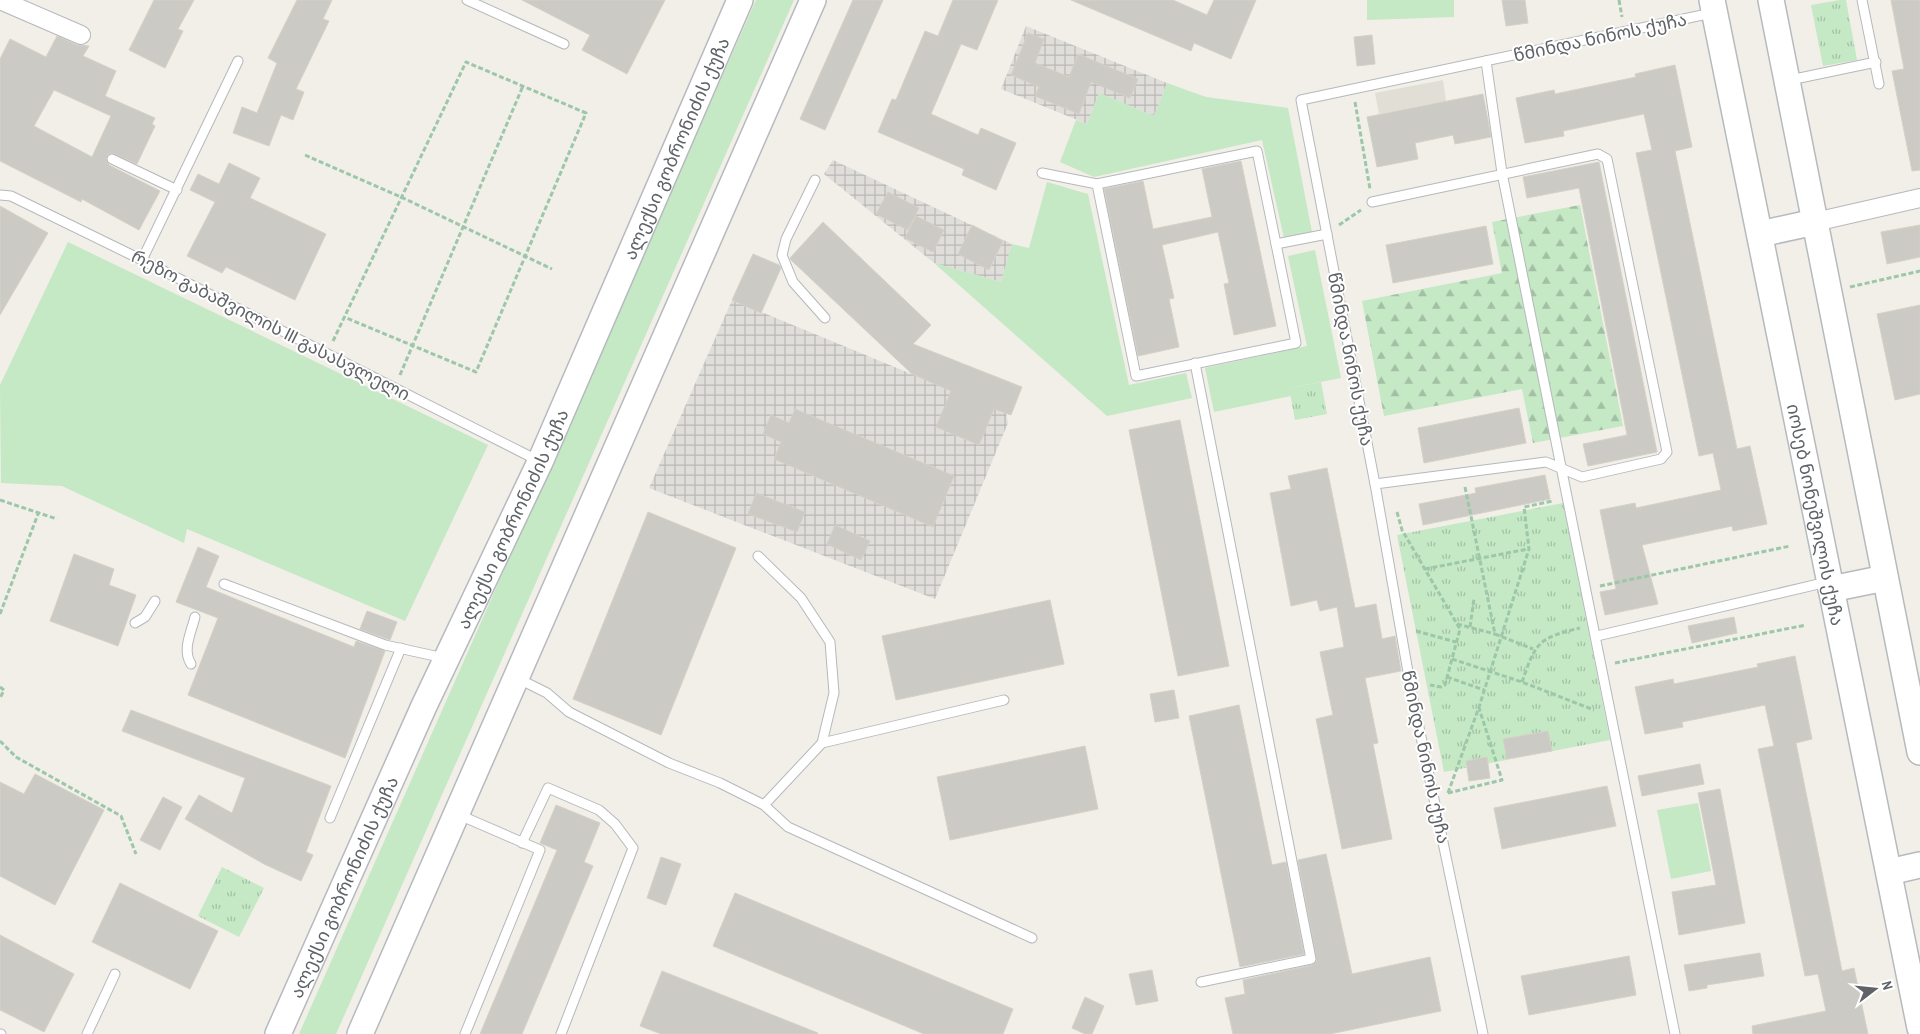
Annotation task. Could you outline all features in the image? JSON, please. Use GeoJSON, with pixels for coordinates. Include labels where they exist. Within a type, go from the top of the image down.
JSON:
{"type":"FeatureCollection","features":[{"type":"Feature","properties":{"kind":"main road","name":"ალექსი გობრონიძის ქუჩა"},"geometry":{"type":"LineString","coordinates":[[278,1034],[446,658],[540,462],[740,0]]}},
{"type":"Feature","properties":{"kind":"main road"},"geometry":{"type":"LineString","coordinates":[[360,1034],[813,0]]}},
{"type":"Feature","properties":{"kind":"main road"},"geometry":{"type":"LineString","coordinates":[[1771,0],[1920,752]]}},
{"type":"Feature","properties":{"kind":"main road","name":"იოსებ ნონეშვილის ქუჩა"},"geometry":{"type":"LineString","coordinates":[[1714,6],[1920,1028]]}},
{"type":"Feature","properties":{"kind":"main road"},"geometry":{"type":"LineString","coordinates":[[1760,234],[1815,222]]}},
{"type":"Feature","properties":{"kind":"main road"},"geometry":{"type":"LineString","coordinates":[[1830,585],[1885,578]]}},
{"type":"Feature","properties":{"kind":"main road"},"geometry":{"type":"LineString","coordinates":[[1889,872],[1920,865]]}},
{"type":"Feature","properties":{"kind":"street"},"geometry":{"type":"LineString","coordinates":[[0,0],[81,35]]}},
{"type":"Feature","properties":{"kind":"street"},"geometry":{"type":"LineString","coordinates":[[1815,222],[1920,198]]}},
{"type":"Feature","properties":{"kind":"lane"},"geometry":{"type":"LineString","coordinates":[[467,0],[564,44]]}},
{"type":"Feature","properties":{"kind":"lane"},"geometry":{"type":"LineString","coordinates":[[1862,0],[1880,84]]}},
{"type":"Feature","properties":{"kind":"lane","name":"წმინდა ნინოს ქუჩა"},"geometry":{"type":"LineString","coordinates":[[1482,1034],[1400,627],[1375,484],[1301,100],[1486,61],[1714,6]]}},
{"type":"Feature","properties":{"kind":"lane"},"geometry":{"type":"LineString","coordinates":[[142,260],[238,61]]}},
{"type":"Feature","properties":{"kind":"lane"},"geometry":{"type":"LineString","coordinates":[[1486,61],[1502,173],[1597,636],[1675,1034]]}},
{"type":"Feature","properties":{"kind":"lane"},"geometry":{"type":"LineString","coordinates":[[1787,81],[1876,62]]}},
{"type":"Feature","properties":{"kind":"lane"},"geometry":{"type":"LineString","coordinates":[[1042,173],[1097,184],[1257,151],[1296,342],[1136,376],[1097,184]]}},
{"type":"Feature","properties":{"kind":"lane"},"geometry":{"type":"LineString","coordinates":[[1372,202],[1598,154],[1607,159],[1666,452],[1661,459],[1582,477],[1546,462],[1375,484]]}},
{"type":"Feature","properties":{"kind":"lane"},"geometry":{"type":"LineString","coordinates":[[112,158],[176,190]]}},
{"type":"Feature","properties":{"kind":"lane"},"geometry":{"type":"LineString","coordinates":[[814,180],[786,239],[782,255],[793,282],[825,318]]}},
{"type":"Feature","properties":{"kind":"lane","name":"რეზო გაბაშვილის III გასასვლელი"},"geometry":{"type":"LineString","coordinates":[[0,195],[10,196],[142,260],[540,462]]}},
{"type":"Feature","properties":{"kind":"lane"},"geometry":{"type":"LineString","coordinates":[[1276,244],[1327,234]]}},
{"type":"Feature","properties":{"kind":"lane"},"geometry":{"type":"LineString","coordinates":[[1195,363],[1312,959],[1201,982]]}},
{"type":"Feature","properties":{"kind":"lane"},"geometry":{"type":"LineString","coordinates":[[758,556],[801,598],[830,642],[834,693],[822,743],[764,805]]}},
{"type":"Feature","properties":{"kind":"lane"},"geometry":{"type":"LineString","coordinates":[[224,584],[385,646],[446,658]]}},
{"type":"Feature","properties":{"kind":"lane"},"geometry":{"type":"LineString","coordinates":[[1597,636],[1830,585]]}},
{"type":"Feature","properties":{"kind":"lane"},"geometry":{"type":"LineString","coordinates":[[135,623],[145,617],[155,601]]}},
{"type":"Feature","properties":{"kind":"lane"},"geometry":{"type":"LineString","coordinates":[[191,664],[186,656],[186,648],[195,617]]}},
{"type":"Feature","properties":{"kind":"lane"},"geometry":{"type":"LineString","coordinates":[[330,818],[401,648]]}},
{"type":"Feature","properties":{"kind":"lane"},"geometry":{"type":"LineString","coordinates":[[517,677],[547,693],[569,712],[586,721],[669,763],[720,783],[764,805],[788,827],[1032,938]]}},
{"type":"Feature","properties":{"kind":"lane"},"geometry":{"type":"LineString","coordinates":[[822,743],[1004,700]]}},
{"type":"Feature","properties":{"kind":"lane"},"geometry":{"type":"LineString","coordinates":[[522,843],[548,788],[599,810],[615,824],[633,848],[561,1034]]}},
{"type":"Feature","properties":{"kind":"lane"},"geometry":{"type":"LineString","coordinates":[[457,814],[540,850],[465,1034]]}},
{"type":"Feature","properties":{"kind":"lane"},"geometry":{"type":"LineString","coordinates":[[86,1034],[116,974]]}},
{"type":"Feature","properties":{"kind":"path"},"geometry":{"type":"LineString","coordinates":[[327,353],[344,316],[466,62],[586,112],[476,372],[344,316]]}},
{"type":"Feature","properties":{"kind":"path"},"geometry":{"type":"LineString","coordinates":[[395,388],[523,86]]}},
{"type":"Feature","properties":{"kind":"path"},"geometry":{"type":"LineString","coordinates":[[1327,234],[1372,202],[1352,89]]}},
{"type":"Feature","properties":{"kind":"path"},"geometry":{"type":"LineString","coordinates":[[305,155],[401,197],[552,269]]}},
{"type":"Feature","properties":{"kind":"path"},"geometry":{"type":"LineString","coordinates":[[1848,288],[1920,272]]}},
{"type":"Feature","properties":{"kind":"path"},"geometry":{"type":"LineString","coordinates":[[1461,472],[1494,634]]}},
{"type":"Feature","properties":{"kind":"path"},"geometry":{"type":"LineString","coordinates":[[0,500],[57,519]]}},
{"type":"Feature","properties":{"kind":"path"},"geometry":{"type":"LineString","coordinates":[[1438,819],[1479,707],[1529,549],[1524,507],[1544,503]]}},
{"type":"Feature","properties":{"kind":"path"},"geometry":{"type":"LineString","coordinates":[[1395,506],[1402,530],[1460,629],[1445,685],[1441,687],[1430,685]]}},
{"type":"Feature","properties":{"kind":"path"},"geometry":{"type":"LineString","coordinates":[[0,614],[38,514]]}},
{"type":"Feature","properties":{"kind":"path"},"geometry":{"type":"LineString","coordinates":[[1587,588],[1790,546]]}},
{"type":"Feature","properties":{"kind":"path"},"geometry":{"type":"LineString","coordinates":[[1425,569],[1529,549]]}},
{"type":"Feature","properties":{"kind":"path"},"geometry":{"type":"LineString","coordinates":[[1470,627],[1474,600]]}},
{"type":"Feature","properties":{"kind":"path"},"geometry":{"type":"LineString","coordinates":[[1457,624],[1501,636],[1533,649]]}},
{"type":"Feature","properties":{"kind":"path"},"geometry":{"type":"LineString","coordinates":[[1522,682],[1533,649],[1556,633],[1594,624]]}},
{"type":"Feature","properties":{"kind":"path"},"geometry":{"type":"LineString","coordinates":[[1603,666],[1806,625]]}},
{"type":"Feature","properties":{"kind":"path"},"geometry":{"type":"LineString","coordinates":[[1400,627],[1456,642]]}},
{"type":"Feature","properties":{"kind":"path"},"geometry":{"type":"LineString","coordinates":[[1452,659],[1522,682],[1606,716],[1612,714]]}},
{"type":"Feature","properties":{"kind":"path"},"geometry":{"type":"LineString","coordinates":[[1447,677],[1484,690]]}},
{"type":"Feature","properties":{"kind":"path"},"geometry":{"type":"LineString","coordinates":[[0,687],[4,690],[0,698]]}},
{"type":"Feature","properties":{"kind":"path"},"geometry":{"type":"LineString","coordinates":[[1448,793],[1502,780],[1479,707]]}},
{"type":"Feature","properties":{"kind":"path"},"geometry":{"type":"LineString","coordinates":[[0,740],[16,756],[121,816],[136,854]]}},
{"type":"Feature","properties":{"kind":"shaded area"},"geometry":{"type":"Polygon","coordinates":[[[1026,26],[1167,83],[1154,116],[1099,93],[1087,124],[1001,89],[1026,26]]]}},
{"type":"Feature","properties":{"kind":"shaded area"},"geometry":{"type":"Polygon","coordinates":[[[1443,80],[1446,101],[1379,114],[1375,93],[1443,80]]]}},
{"type":"Feature","properties":{"kind":"shaded area"},"geometry":{"type":"Polygon","coordinates":[[[833,160],[1012,244],[1001,282],[934,263],[824,174],[833,160]]]}},
{"type":"Feature","properties":{"kind":"shaded area"},"geometry":{"type":"Polygon","coordinates":[[[732,300],[1006,413],[1008,423],[935,599],[649,488],[732,300]]]}},
{"type":"Feature","properties":{"kind":"green space"},"geometry":{"type":"Polygon","coordinates":[[[756,0],[794,0],[336,1034],[299,1034],[756,0]]]}},
{"type":"Feature","properties":{"kind":"green space"},"geometry":{"type":"Polygon","coordinates":[[[1367,0],[1454,0],[1454,17],[1367,20],[1367,0]]]}},
{"type":"Feature","properties":{"kind":"green space"},"geometry":{"type":"Polygon","coordinates":[[[1846,0],[1857,60],[1823,66],[1811,5],[1846,0]]]}},
{"type":"Feature","properties":{"kind":"green space"},"geometry":{"type":"Polygon","coordinates":[[[1167,83],[1206,97],[1288,108],[1312,232],[1284,238],[1262,140],[1094,177],[1060,162],[1076,120],[1087,124],[1099,93],[1154,116],[1167,83]]]}},
{"type":"Feature","properties":{"kind":"green space"},"geometry":{"type":"Polygon","coordinates":[[[1047,182],[1088,194],[1129,385],[1186,373],[1192,398],[1107,416],[934,263],[1001,282],[1012,244],[1029,248],[1047,182]]]}},
{"type":"Feature","properties":{"kind":"green space"},"geometry":{"type":"Polygon","coordinates":[[[1580,205],[1623,426],[1533,443],[1522,389],[1384,416],[1362,301],[1502,273],[1492,222],[1580,205]]]}},
{"type":"Feature","properties":{"kind":"green space"},"geometry":{"type":"Polygon","coordinates":[[[68,242],[488,445],[405,621],[187,529],[184,543],[62,486],[1,483],[0,385],[68,242]]]}},
{"type":"Feature","properties":{"kind":"green space"},"geometry":{"type":"Polygon","coordinates":[[[1315,250],[1341,378],[1289,388],[1291,396],[1214,412],[1205,368],[1307,346],[1288,256],[1315,250]]]}},
{"type":"Feature","properties":{"kind":"green space"},"geometry":{"type":"Polygon","coordinates":[[[1321,382],[1327,414],[1295,420],[1289,388],[1321,382]]]}},
{"type":"Feature","properties":{"kind":"green space"},"geometry":{"type":"Polygon","coordinates":[[[1563,503],[1610,740],[1444,772],[1397,535],[1563,503]]]}},
{"type":"Feature","properties":{"kind":"green space"},"geometry":{"type":"Polygon","coordinates":[[[1698,803],[1711,871],[1671,879],[1657,810],[1698,803]]]}},
{"type":"Feature","properties":{"kind":"green space"},"geometry":{"type":"Polygon","coordinates":[[[222,867],[264,888],[239,937],[198,916],[222,867]]]}},
{"type":"Feature","properties":{"kind":"building"},"geometry":{"type":"Polygon","coordinates":[[[154,0],[194,0],[178,29],[183,31],[165,68],[129,50],[154,0]]]}},
{"type":"Feature","properties":{"kind":"building"},"geometry":{"type":"Polygon","coordinates":[[[297,0],[332,0],[323,19],[329,21],[296,89],[304,92],[293,120],[281,115],[269,146],[233,133],[242,107],[257,113],[277,63],[268,58],[297,0]]]}},
{"type":"Feature","properties":{"kind":"building"},"geometry":{"type":"Polygon","coordinates":[[[522,0],[665,0],[627,74],[582,50],[590,35],[522,0]]]}},
{"type":"Feature","properties":{"kind":"building"},"geometry":{"type":"Polygon","coordinates":[[[853,0],[883,0],[825,130],[800,119],[853,0]]]}},
{"type":"Feature","properties":{"kind":"building"},"geometry":{"type":"Polygon","coordinates":[[[953,0],[998,0],[977,50],[961,44],[931,114],[978,135],[981,128],[1016,143],[996,190],[962,175],[964,169],[878,132],[892,99],[896,100],[925,31],[938,36],[953,0]]]}},
{"type":"Feature","properties":{"kind":"building"},"geometry":{"type":"Polygon","coordinates":[[[1071,0],[1173,0],[1207,15],[1214,0],[1256,0],[1231,59],[1194,43],[1191,51],[1071,0]]]}},
{"type":"Feature","properties":{"kind":"building"},"geometry":{"type":"Polygon","coordinates":[[[1502,0],[1525,0],[1528,23],[1506,26],[1502,0]]]}},
{"type":"Feature","properties":{"kind":"building"},"geometry":{"type":"Polygon","coordinates":[[[1891,0],[1920,0],[1920,170],[1912,171],[1892,71],[1904,69],[1891,0]]]}},
{"type":"Feature","properties":{"kind":"building"},"geometry":{"type":"Polygon","coordinates":[[[1028,33],[1044,39],[1035,63],[1069,77],[1078,54],[1138,79],[1130,98],[1091,82],[1079,114],[1035,96],[1039,87],[1011,75],[1028,33]]]}},
{"type":"Feature","properties":{"kind":"building"},"geometry":{"type":"Polygon","coordinates":[[[1372,35],[1375,64],[1357,66],[1354,37],[1372,35]]]}},
{"type":"Feature","properties":{"kind":"building"},"geometry":{"type":"Polygon","coordinates":[[[57,36],[77,45],[89,46],[83,56],[116,71],[105,96],[155,118],[152,124],[155,126],[137,164],[112,153],[108,154],[106,159],[109,165],[160,191],[139,230],[82,199],[81,202],[0,161],[0,59],[10,39],[46,57],[57,36]],[[54,90],[34,126],[92,157],[111,116],[54,90]]]}},
{"type":"Feature","properties":{"kind":"building"},"geometry":{"type":"Polygon","coordinates":[[[1675,65],[1692,147],[1675,151],[1737,449],[1750,446],[1767,524],[1733,531],[1732,526],[1642,545],[1658,604],[1605,615],[1600,592],[1616,589],[1600,510],[1635,503],[1636,508],[1721,490],[1713,453],[1699,456],[1636,153],[1652,150],[1644,114],[1563,131],[1564,136],[1525,143],[1516,98],[1554,90],[1555,94],[1636,77],[1635,74],[1675,65]]]}},
{"type":"Feature","properties":{"kind":"building"},"geometry":{"type":"Polygon","coordinates":[[[1483,94],[1491,137],[1455,144],[1453,135],[1415,143],[1418,159],[1377,167],[1367,117],[1483,94]]]}},
{"type":"Feature","properties":{"kind":"building"},"geometry":{"type":"Polygon","coordinates":[[[1241,161],[1276,326],[1234,335],[1224,284],[1229,283],[1218,232],[1162,245],[1174,298],[1169,299],[1179,347],[1138,356],[1104,189],[1143,181],[1153,229],[1212,217],[1202,169],[1241,161]]]}},
{"type":"Feature","properties":{"kind":"building"},"geometry":{"type":"Polygon","coordinates":[[[1599,162],[1657,452],[1588,466],[1583,444],[1627,435],[1579,188],[1527,198],[1523,177],[1599,162]]]}},
{"type":"Feature","properties":{"kind":"building"},"geometry":{"type":"Polygon","coordinates":[[[229,163],[260,178],[250,198],[326,234],[295,300],[226,267],[222,273],[187,256],[215,202],[190,190],[198,174],[219,184],[229,163]]]}},
{"type":"Feature","properties":{"kind":"building"},"geometry":{"type":"Polygon","coordinates":[[[888,192],[919,208],[908,230],[876,214],[888,192]]]}},
{"type":"Feature","properties":{"kind":"building"},"geometry":{"type":"Polygon","coordinates":[[[0,206],[48,233],[0,315],[0,206]]]}},
{"type":"Feature","properties":{"kind":"building"},"geometry":{"type":"Polygon","coordinates":[[[916,216],[944,230],[933,252],[905,238],[916,216]]]}},
{"type":"Feature","properties":{"kind":"building"},"geometry":{"type":"Polygon","coordinates":[[[823,222],[931,325],[913,344],[1022,387],[1011,415],[994,409],[979,445],[936,427],[951,391],[912,374],[791,260],[790,258],[823,222]]]}},
{"type":"Feature","properties":{"kind":"building"},"geometry":{"type":"Polygon","coordinates":[[[972,225],[1003,241],[989,270],[958,254],[972,225]]]}},
{"type":"Feature","properties":{"kind":"building"},"geometry":{"type":"Polygon","coordinates":[[[1920,225],[1920,257],[1887,264],[1881,232],[1920,225]]]}},
{"type":"Feature","properties":{"kind":"building"},"geometry":{"type":"Polygon","coordinates":[[[1486,226],[1493,264],[1393,283],[1386,245],[1486,226]]]}},
{"type":"Feature","properties":{"kind":"building"},"geometry":{"type":"Polygon","coordinates":[[[753,254],[779,265],[781,268],[761,313],[732,300],[753,254]]]}},
{"type":"Feature","properties":{"kind":"building"},"geometry":{"type":"Polygon","coordinates":[[[1920,305],[1920,394],[1895,400],[1877,314],[1920,305]]]}},
{"type":"Feature","properties":{"kind":"building"},"geometry":{"type":"Polygon","coordinates":[[[1519,408],[1526,443],[1424,463],[1418,428],[1519,408]]]}},
{"type":"Feature","properties":{"kind":"building"},"geometry":{"type":"Polygon","coordinates":[[[795,409],[954,476],[933,527],[774,459],[781,442],[763,434],[771,415],[789,423],[795,409]]]}},
{"type":"Feature","properties":{"kind":"building"},"geometry":{"type":"Polygon","coordinates":[[[1180,420],[1229,666],[1178,676],[1129,430],[1180,420]]]}},
{"type":"Feature","properties":{"kind":"building"},"geometry":{"type":"Polygon","coordinates":[[[1327,468],[1355,608],[1376,604],[1382,639],[1395,636],[1401,671],[1365,678],[1378,743],[1373,744],[1392,839],[1342,849],[1316,719],[1333,715],[1320,652],[1344,647],[1337,607],[1320,611],[1317,600],[1291,606],[1270,493],[1291,489],[1288,476],[1327,468]]]}},
{"type":"Feature","properties":{"kind":"building"},"geometry":{"type":"Polygon","coordinates":[[[1545,475],[1550,499],[1423,525],[1419,504],[1476,493],[1475,488],[1545,475]]]}},
{"type":"Feature","properties":{"kind":"building"},"geometry":{"type":"Polygon","coordinates":[[[756,493],[805,512],[797,532],[748,514],[756,493]]]}},
{"type":"Feature","properties":{"kind":"building"},"geometry":{"type":"Polygon","coordinates":[[[648,512],[736,548],[661,735],[573,699],[648,512]]]}},
{"type":"Feature","properties":{"kind":"building"},"geometry":{"type":"Polygon","coordinates":[[[835,525],[870,541],[861,560],[827,544],[835,525]]]}},
{"type":"Feature","properties":{"kind":"building"},"geometry":{"type":"Polygon","coordinates":[[[198,547],[219,556],[206,587],[354,647],[356,641],[385,651],[345,758],[188,695],[218,618],[176,602],[198,547]]]}},
{"type":"Feature","properties":{"kind":"building"},"geometry":{"type":"Polygon","coordinates":[[[74,554],[114,569],[109,585],[136,595],[118,646],[50,621],[74,554]]]}},
{"type":"Feature","properties":{"kind":"building"},"geometry":{"type":"Polygon","coordinates":[[[1050,600],[1064,664],[896,700],[882,636],[1050,600]]]}},
{"type":"Feature","properties":{"kind":"building"},"geometry":{"type":"Polygon","coordinates":[[[367,611],[397,622],[390,640],[360,629],[367,611]]]}},
{"type":"Feature","properties":{"kind":"building"},"geometry":{"type":"Polygon","coordinates":[[[1734,617],[1737,633],[1692,643],[1688,626],[1734,617]]]}},
{"type":"Feature","properties":{"kind":"building"},"geometry":{"type":"Polygon","coordinates":[[[1795,656],[1812,739],[1796,743],[1842,971],[1854,968],[1868,1034],[1753,1034],[1752,1026],[1826,1011],[1818,974],[1805,976],[1758,749],[1774,746],[1765,705],[1682,722],[1683,727],[1645,734],[1635,687],[1673,679],[1674,684],[1758,667],[1757,664],[1795,656]]]}},
{"type":"Feature","properties":{"kind":"building"},"geometry":{"type":"Polygon","coordinates":[[[1174,690],[1179,718],[1155,722],[1150,694],[1174,690]]]}},
{"type":"Feature","properties":{"kind":"building"},"geometry":{"type":"Polygon","coordinates":[[[1239,705],[1272,865],[1286,862],[1304,954],[1240,967],[1189,716],[1239,705]]]}},
{"type":"Feature","properties":{"kind":"building"},"geometry":{"type":"Polygon","coordinates":[[[131,710],[331,786],[306,852],[313,855],[301,881],[264,864],[185,819],[199,795],[232,813],[245,778],[122,731],[131,710]]]}},
{"type":"Feature","properties":{"kind":"building"},"geometry":{"type":"Polygon","coordinates":[[[1548,731],[1552,751],[1507,759],[1503,739],[1548,731]]]}},
{"type":"Feature","properties":{"kind":"building"},"geometry":{"type":"Polygon","coordinates":[[[1085,746],[1098,809],[950,840],[937,777],[1085,746]]]}},
{"type":"Feature","properties":{"kind":"building"},"geometry":{"type":"Polygon","coordinates":[[[1487,757],[1490,778],[1469,781],[1466,761],[1487,757]]]}},
{"type":"Feature","properties":{"kind":"building"},"geometry":{"type":"Polygon","coordinates":[[[1700,764],[1704,784],[1642,796],[1638,776],[1700,764]]]}},
{"type":"Feature","properties":{"kind":"building"},"geometry":{"type":"Polygon","coordinates":[[[35,774],[104,810],[55,905],[0,876],[0,782],[24,794],[35,774]]]}},
{"type":"Feature","properties":{"kind":"building"},"geometry":{"type":"Polygon","coordinates":[[[1607,786],[1616,826],[1502,849],[1494,808],[1607,786]]]}},
{"type":"Feature","properties":{"kind":"building"},"geometry":{"type":"Polygon","coordinates":[[[1720,789],[1745,923],[1679,935],[1672,892],[1716,885],[1698,793],[1720,789]]]}},
{"type":"Feature","properties":{"kind":"building"},"geometry":{"type":"Polygon","coordinates":[[[163,797],[182,807],[160,850],[140,840],[163,797]]]}},
{"type":"Feature","properties":{"kind":"building"},"geometry":{"type":"Polygon","coordinates":[[[556,805],[600,823],[584,862],[593,866],[522,1034],[480,1034],[557,850],[540,843],[556,805]]]}},
{"type":"Feature","properties":{"kind":"building"},"geometry":{"type":"Polygon","coordinates":[[[1326,854],[1352,974],[1430,957],[1441,1011],[1330,1034],[1233,1034],[1225,998],[1245,994],[1243,980],[1312,965],[1317,961],[1298,860],[1326,854]]]}},
{"type":"Feature","properties":{"kind":"building"},"geometry":{"type":"Polygon","coordinates":[[[661,857],[681,864],[666,905],[647,898],[661,857]]]}},
{"type":"Feature","properties":{"kind":"building"},"geometry":{"type":"Polygon","coordinates":[[[120,883],[218,931],[190,989],[92,942],[120,883]]]}},
{"type":"Feature","properties":{"kind":"building"},"geometry":{"type":"Polygon","coordinates":[[[735,893],[1013,1009],[1003,1034],[924,1034],[713,946],[735,893]]]}},
{"type":"Feature","properties":{"kind":"building"},"geometry":{"type":"Polygon","coordinates":[[[0,935],[74,974],[44,1032],[0,1010],[0,935]]]}},
{"type":"Feature","properties":{"kind":"building"},"geometry":{"type":"Polygon","coordinates":[[[1760,953],[1764,976],[1707,985],[1707,988],[1689,991],[1684,965],[1760,953]]]}},
{"type":"Feature","properties":{"kind":"building"},"geometry":{"type":"Polygon","coordinates":[[[1629,956],[1636,995],[1529,1015],[1521,976],[1629,956]]]}},
{"type":"Feature","properties":{"kind":"building"},"geometry":{"type":"Polygon","coordinates":[[[1152,970],[1158,1001],[1136,1005],[1129,974],[1152,970]]]}},
{"type":"Feature","properties":{"kind":"building"},"geometry":{"type":"Polygon","coordinates":[[[662,971],[818,1033],[661,1034],[640,1026],[662,971]]]}},
{"type":"Feature","properties":{"kind":"building"},"geometry":{"type":"Polygon","coordinates":[[[1085,997],[1104,1006],[1092,1034],[1085,1034],[1072,1028],[1085,997]]]}}]}
